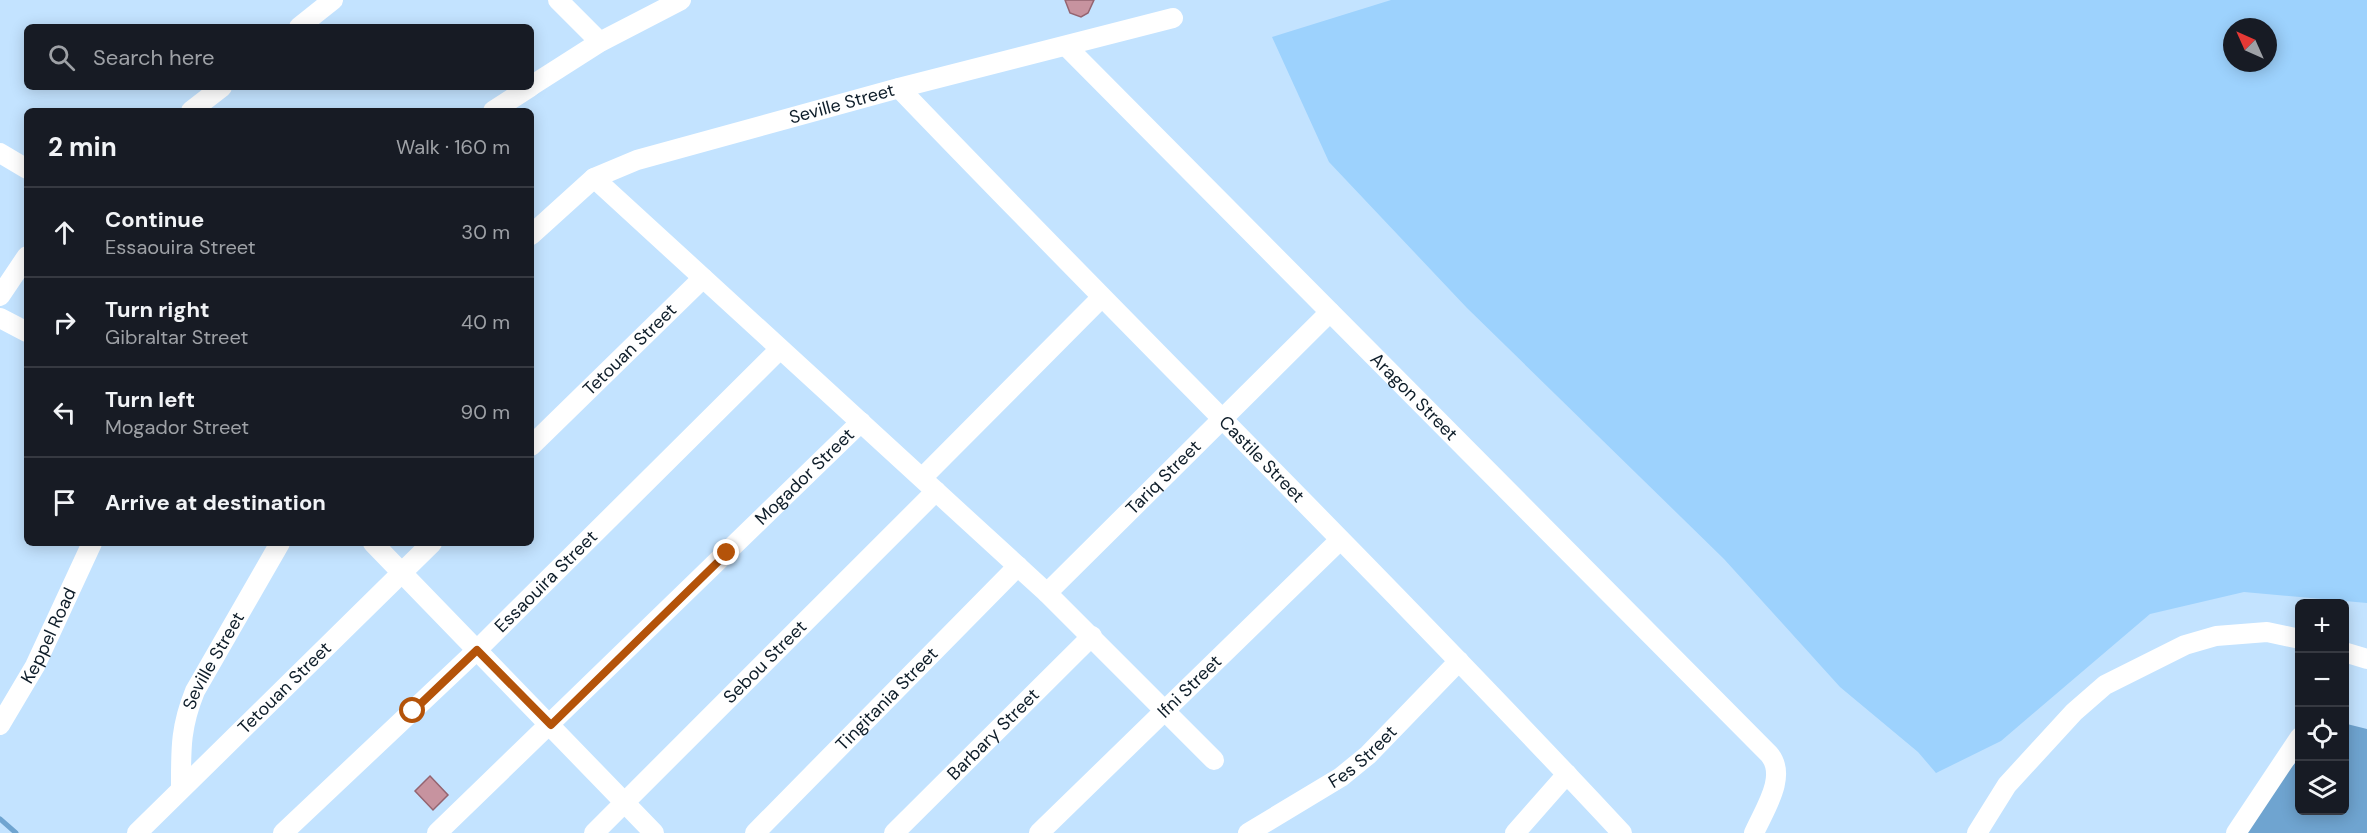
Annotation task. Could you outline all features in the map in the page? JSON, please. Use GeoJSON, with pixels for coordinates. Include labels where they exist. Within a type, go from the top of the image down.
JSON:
{"type":"FeatureCollection","features":[{"type":"Feature","properties":{"kind":"street"},"geometry":{"type":"LineString","coordinates":[[302,24],[333,0]]}},
{"type":"Feature","properties":{"kind":"street"},"geometry":{"type":"LineString","coordinates":[[558,0],[600,42]]}},
{"type":"Feature","properties":{"kind":"street"},"geometry":{"type":"LineString","coordinates":[[534,85],[600,42],[681,0]]}},
{"type":"Feature","properties":{"kind":"street","name":"Seville Street"},"geometry":{"type":"LineString","coordinates":[[534,232],[594,178],[637,160],[899,88],[1173,18]]}},
{"type":"Feature","properties":{"kind":"street","name":"Aragon Street"},"geometry":{"type":"LineString","coordinates":[[1066,46],[1777,764],[1778,772],[1754,833]]}},
{"type":"Feature","properties":{"kind":"street","name":"Castile Street"},"geometry":{"type":"LineString","coordinates":[[899,88],[1101,298],[1459,661],[1622,833]]}},
{"type":"Feature","properties":{"kind":"street"},"geometry":{"type":"LineString","coordinates":[[195,108],[218,90]]}},
{"type":"Feature","properties":{"kind":"street"},"geometry":{"type":"LineString","coordinates":[[498,108],[526,90]]}},
{"type":"Feature","properties":{"kind":"street"},"geometry":{"type":"LineString","coordinates":[[0,153],[24,167]]}},
{"type":"Feature","properties":{"kind":"street"},"geometry":{"type":"LineString","coordinates":[[594,178],[1047,593],[1214,760]]}},
{"type":"Feature","properties":{"kind":"street"},"geometry":{"type":"LineString","coordinates":[[0,296],[24,260]]}},
{"type":"Feature","properties":{"kind":"street","name":"Tetouan Street"},"geometry":{"type":"LineString","coordinates":[[534,443],[703,278]]}},
{"type":"Feature","properties":{"kind":"street","name":"Sebou Street"},"geometry":{"type":"LineString","coordinates":[[594,833],[929,484],[1101,298]]}},
{"type":"Feature","properties":{"kind":"street","name":"Tariq Street"},"geometry":{"type":"LineString","coordinates":[[1047,593],[1330,312]]}},
{"type":"Feature","properties":{"kind":"street"},"geometry":{"type":"LineString","coordinates":[[0,318],[24,330]]}},
{"type":"Feature","properties":{"kind":"street","name":"Essaouira Street"},"geometry":{"type":"LineString","coordinates":[[283,833],[477,650],[780,349]]}},
{"type":"Feature","properties":{"kind":"street","name":"Mogador Street"},"geometry":{"type":"LineString","coordinates":[[437,833],[861,422]]}},
{"type":"Feature","properties":{"kind":"street","name":"Ifni Street"},"geometry":{"type":"LineString","coordinates":[[1040,833],[1341,540]]}},
{"type":"Feature","properties":{"kind":"street","name":"Keppel Road"},"geometry":{"type":"LineString","coordinates":[[0,725],[35,666],[91,546]]}},
{"type":"Feature","properties":{"kind":"street","name":"Seville Street"},"geometry":{"type":"LineString","coordinates":[[181,789],[182,725],[191,700],[278,546]]}},
{"type":"Feature","properties":{"kind":"street"},"geometry":{"type":"LineString","coordinates":[[375,546],[654,833]]}},
{"type":"Feature","properties":{"kind":"street","name":"Tetouan Street"},"geometry":{"type":"LineString","coordinates":[[137,833],[429,546]]}},
{"type":"Feature","properties":{"kind":"street","name":"Tingitania Street"},"geometry":{"type":"LineString","coordinates":[[755,833],[1018,566]]}},
{"type":"Feature","properties":{"kind":"street"},"geometry":{"type":"LineString","coordinates":[[1977,833],[2007,785],[2074,712],[2105,685],[2185,645],[2216,636],[2267,632],[2295,638]]}},
{"type":"Feature","properties":{"kind":"street","name":"Barbary Street"},"geometry":{"type":"LineString","coordinates":[[894,833],[1092,636]]}},
{"type":"Feature","properties":{"kind":"street","name":"Fes Street"},"geometry":{"type":"LineString","coordinates":[[1248,833],[1341,777],[1368,755],[1459,661]]}},
{"type":"Feature","properties":{"kind":"street"},"geometry":{"type":"LineString","coordinates":[[2236,833],[2295,744]]}},
{"type":"Feature","properties":{"kind":"street"},"geometry":{"type":"LineString","coordinates":[[1515,833],[1567,774]]}},
{"type":"Feature","properties":{"kind":"shaded area"},"geometry":{"type":"Polygon","coordinates":[[[1391,0],[2367,0],[2367,603],[2349,601],[2349,599],[2244,592],[2150,614],[2001,741],[1936,773],[1918,752],[1840,687],[1724,559],[1467,308],[1329,162],[1272,37],[1391,0]]]}},
{"type":"Feature","properties":{"kind":"shaded area"},"geometry":{"type":"Polygon","coordinates":[[[2349,724],[2367,729],[2367,833],[2237,833],[2295,763],[2295,815],[2349,815],[2349,724]]]}},
{"type":"Feature","properties":{"kind":"building"},"geometry":{"type":"Polygon","coordinates":[[[1065,0],[1094,0],[1088,13],[1081,17],[1070,13],[1065,0]]]}},
{"type":"Feature","properties":{"kind":"building"},"geometry":{"type":"Polygon","coordinates":[[[430,776],[448,795],[433,810],[415,791],[430,776]]]}},
{"type":"Feature","properties":{"kind":"waterway"},"geometry":{"type":"LineString","coordinates":[[0,819],[16,833]]}},
{"type":"Feature","properties":{"kind":"route"},"geometry":{"type":"LineString","coordinates":[[413,711],[477,650],[551,725],[727,553]]}}]}
